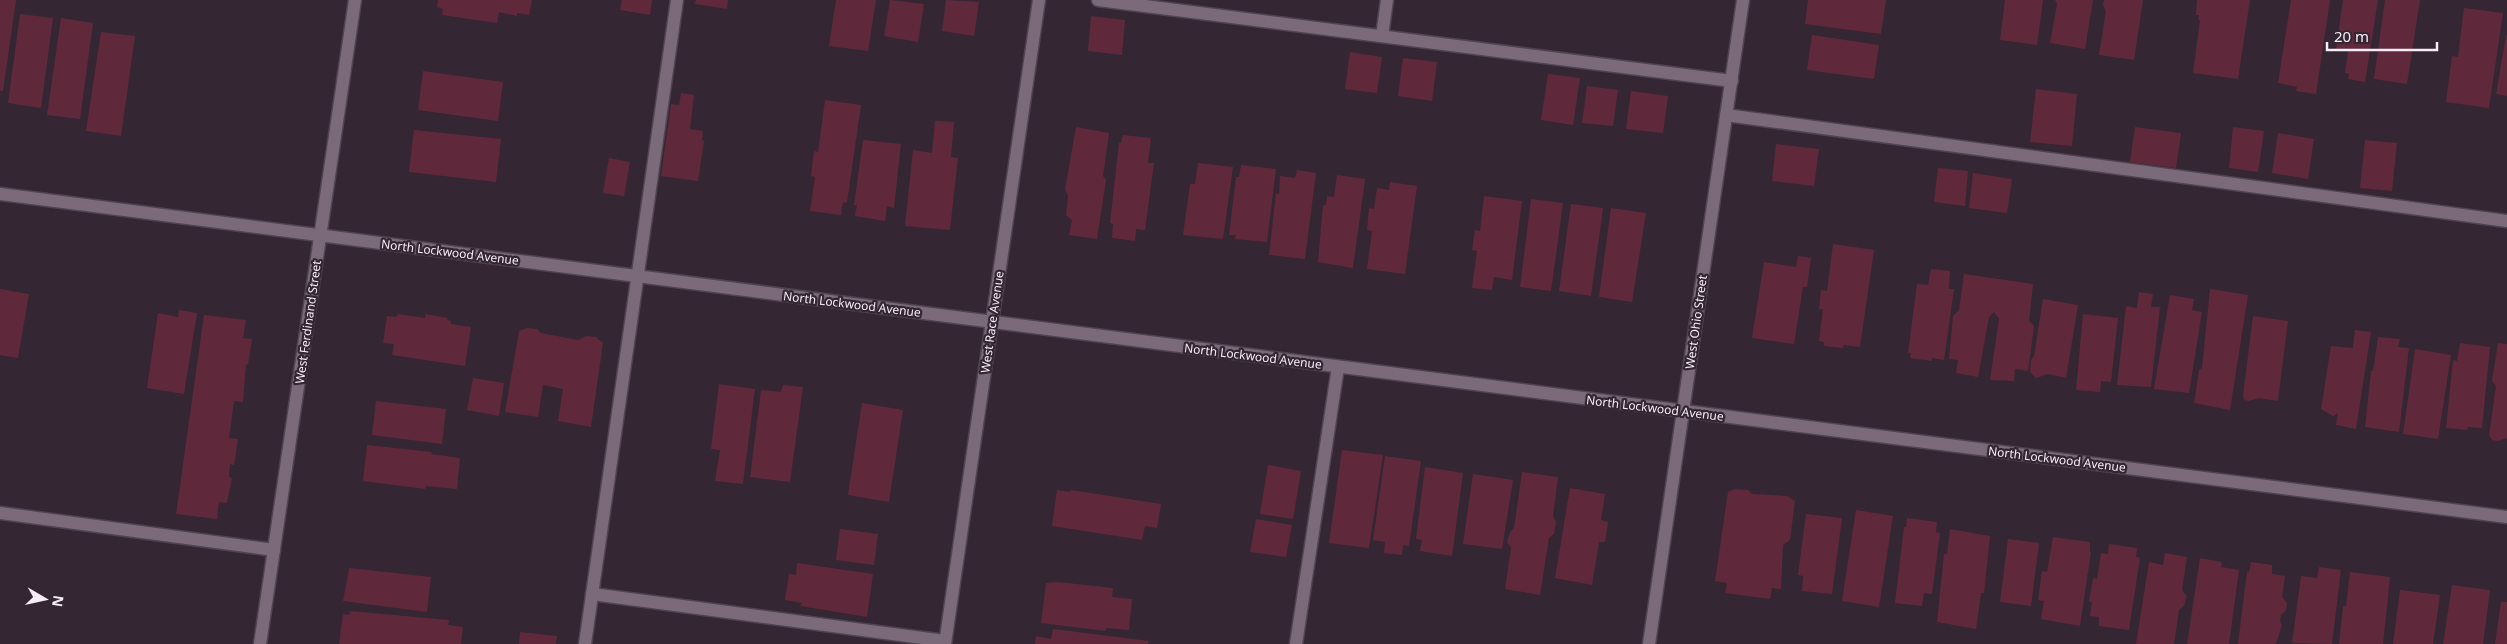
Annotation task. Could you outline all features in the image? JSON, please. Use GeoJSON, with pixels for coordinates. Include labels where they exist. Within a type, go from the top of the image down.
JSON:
{"type":"FeatureCollection","features":[{"type":"Feature","properties":{"kind":"street","name":"West Ferdinand Street"},"geometry":{"type":"LineString","coordinates":[[260,644],[355,0]]}},
{"type":"Feature","properties":{"kind":"street"},"geometry":{"type":"LineString","coordinates":[[585,644],[677,0]]}},
{"type":"Feature","properties":{"kind":"street","name":"West Race Avenue"},"geometry":{"type":"LineString","coordinates":[[945,643],[1039,0]]}},
{"type":"Feature","properties":{"kind":"street"},"geometry":{"type":"LineString","coordinates":[[1098,0],[1732,81]]}},
{"type":"Feature","properties":{"kind":"street"},"geometry":{"type":"LineString","coordinates":[[1382,36],[1387,0]]}},
{"type":"Feature","properties":{"kind":"street","name":"West Ohio Street"},"geometry":{"type":"LineString","coordinates":[[1649,644],[1743,0]]}},
{"type":"Feature","properties":{"kind":"street"},"geometry":{"type":"LineString","coordinates":[[1726,114],[2507,221]]}},
{"type":"Feature","properties":{"kind":"street","name":"North Lockwood Avenue"},"geometry":{"type":"LineString","coordinates":[[0,194],[2507,517]]}},
{"type":"Feature","properties":{"kind":"street"},"geometry":{"type":"LineString","coordinates":[[1296,644],[1338,366]]}},
{"type":"Feature","properties":{"kind":"street"},"geometry":{"type":"LineString","coordinates":[[0,513],[274,550]]}},
{"type":"Feature","properties":{"kind":"street"},"geometry":{"type":"LineString","coordinates":[[592,594],[945,643]]}},
{"type":"Feature","properties":{"kind":"building"},"geometry":{"type":"Polygon","coordinates":[[[0,0],[16,0],[3,91],[0,91],[0,0]]]}},
{"type":"Feature","properties":{"kind":"building"},"geometry":{"type":"Polygon","coordinates":[[[438,0],[532,0],[529,15],[517,13],[517,16],[499,12],[497,23],[442,15],[443,9],[437,7],[438,0]]]}},
{"type":"Feature","properties":{"kind":"building"},"geometry":{"type":"Polygon","coordinates":[[[622,0],[652,0],[650,15],[620,10],[622,0]]]}},
{"type":"Feature","properties":{"kind":"building"},"geometry":{"type":"Polygon","coordinates":[[[696,0],[728,0],[727,9],[695,4],[696,0]]]}},
{"type":"Feature","properties":{"kind":"building"},"geometry":{"type":"Polygon","coordinates":[[[836,0],[876,0],[868,51],[829,46],[836,0]]]}},
{"type":"Feature","properties":{"kind":"building"},"geometry":{"type":"Polygon","coordinates":[[[890,0],[924,4],[918,42],[884,36],[890,0]]]}},
{"type":"Feature","properties":{"kind":"building"},"geometry":{"type":"Polygon","coordinates":[[[946,0],[979,2],[974,36],[942,31],[946,0]]]}},
{"type":"Feature","properties":{"kind":"building"},"geometry":{"type":"Polygon","coordinates":[[[1808,0],[1886,0],[1881,34],[1805,24],[1808,0]]]}},
{"type":"Feature","properties":{"kind":"building"},"geometry":{"type":"Polygon","coordinates":[[[2005,0],[2043,0],[2037,45],[2000,40],[2005,0]]]}},
{"type":"Feature","properties":{"kind":"building"},"geometry":{"type":"Polygon","coordinates":[[[2055,0],[2093,0],[2085,49],[2050,43],[2057,4],[2055,0]]]}},
{"type":"Feature","properties":{"kind":"building"},"geometry":{"type":"Polygon","coordinates":[[[2104,0],[2143,0],[2134,60],[2099,55],[2106,11],[2103,5],[2104,0]]]}},
{"type":"Feature","properties":{"kind":"building"},"geometry":{"type":"Polygon","coordinates":[[[2197,0],[2250,0],[2238,79],[2193,73],[2200,20],[2198,20],[2199,15],[2196,15],[2197,0]]]}},
{"type":"Feature","properties":{"kind":"building"},"geometry":{"type":"Polygon","coordinates":[[[2291,0],[2330,0],[2316,94],[2296,91],[2297,87],[2278,83],[2291,0]]]}},
{"type":"Feature","properties":{"kind":"building"},"geometry":{"type":"Polygon","coordinates":[[[2343,0],[2378,0],[2365,82],[2348,79],[2349,74],[2345,73],[2348,51],[2336,49],[2343,0]]]}},
{"type":"Feature","properties":{"kind":"building"},"geometry":{"type":"Polygon","coordinates":[[[2385,0],[2420,0],[2407,84],[2374,79],[2385,0]]]}},
{"type":"Feature","properties":{"kind":"building"},"geometry":{"type":"Polygon","coordinates":[[[2464,8],[2503,13],[2489,108],[2446,102],[2452,56],[2458,57],[2464,8]]]}},
{"type":"Feature","properties":{"kind":"building"},"geometry":{"type":"Polygon","coordinates":[[[20,14],[53,18],[41,108],[8,103],[20,14]]]}},
{"type":"Feature","properties":{"kind":"building"},"geometry":{"type":"Polygon","coordinates":[[[1091,16],[1125,20],[1122,55],[1088,51],[1091,16]]]}},
{"type":"Feature","properties":{"kind":"building"},"geometry":{"type":"Polygon","coordinates":[[[61,18],[93,23],[80,119],[47,115],[61,18]]]}},
{"type":"Feature","properties":{"kind":"building"},"geometry":{"type":"Polygon","coordinates":[[[101,32],[135,36],[121,136],[86,131],[101,32]]]}},
{"type":"Feature","properties":{"kind":"building"},"geometry":{"type":"Polygon","coordinates":[[[1812,35],[1879,45],[1874,79],[1807,70],[1812,35]]]}},
{"type":"Feature","properties":{"kind":"building"},"geometry":{"type":"Polygon","coordinates":[[[2507,35],[2507,96],[2496,94],[2507,35]]]}},
{"type":"Feature","properties":{"kind":"building"},"geometry":{"type":"Polygon","coordinates":[[[1350,52],[1382,57],[1377,93],[1345,89],[1350,52]]]}},
{"type":"Feature","properties":{"kind":"building"},"geometry":{"type":"Polygon","coordinates":[[[1403,58],[1437,62],[1432,101],[1398,96],[1403,58]]]}},
{"type":"Feature","properties":{"kind":"building"},"geometry":{"type":"Polygon","coordinates":[[[423,71],[503,82],[498,121],[418,110],[423,71]]]}},
{"type":"Feature","properties":{"kind":"building"},"geometry":{"type":"Polygon","coordinates":[[[1548,74],[1580,78],[1573,125],[1541,120],[1548,74]]]}},
{"type":"Feature","properties":{"kind":"building"},"geometry":{"type":"Polygon","coordinates":[[[1587,86],[1618,90],[1613,126],[1582,123],[1587,86]]]}},
{"type":"Feature","properties":{"kind":"building"},"geometry":{"type":"Polygon","coordinates":[[[2036,89],[2077,94],[2072,146],[2030,142],[2036,89]]]}},
{"type":"Feature","properties":{"kind":"building"},"geometry":{"type":"Polygon","coordinates":[[[1631,91],[1668,96],[1663,133],[1626,129],[1631,91]]]}},
{"type":"Feature","properties":{"kind":"building"},"geometry":{"type":"Polygon","coordinates":[[[681,93],[694,95],[690,129],[703,131],[702,140],[704,141],[698,181],[661,176],[671,104],[679,105],[681,93]]]}},
{"type":"Feature","properties":{"kind":"building"},"geometry":{"type":"Polygon","coordinates":[[[825,100],[861,105],[847,203],[843,202],[841,215],[810,211],[815,177],[811,176],[814,151],[818,152],[825,100]]]}},
{"type":"Feature","properties":{"kind":"building"},"geometry":{"type":"Polygon","coordinates":[[[935,121],[954,122],[951,157],[958,158],[950,230],[905,226],[913,150],[932,153],[935,121]]]}},
{"type":"Feature","properties":{"kind":"building"},"geometry":{"type":"Polygon","coordinates":[[[1076,127],[1109,133],[1103,176],[1106,180],[1097,239],[1069,235],[1072,220],[1066,215],[1068,196],[1065,189],[1076,127]]]}},
{"type":"Feature","properties":{"kind":"building"},"geometry":{"type":"Polygon","coordinates":[[[2135,127],[2181,133],[2176,168],[2130,162],[2135,127]]]}},
{"type":"Feature","properties":{"kind":"building"},"geometry":{"type":"Polygon","coordinates":[[[2233,127],[2264,131],[2258,172],[2229,168],[2233,127]]]}},
{"type":"Feature","properties":{"kind":"building"},"geometry":{"type":"Polygon","coordinates":[[[414,130],[501,139],[496,182],[409,172],[414,130]]]}},
{"type":"Feature","properties":{"kind":"building"},"geometry":{"type":"Polygon","coordinates":[[[2278,133],[2314,139],[2308,179],[2272,173],[2278,133]]]}},
{"type":"Feature","properties":{"kind":"building"},"geometry":{"type":"Polygon","coordinates":[[[1123,135],[1151,138],[1148,163],[1154,163],[1145,230],[1136,229],[1135,241],[1112,238],[1113,224],[1110,223],[1119,143],[1121,143],[1123,135]]]}},
{"type":"Feature","properties":{"kind":"building"},"geometry":{"type":"Polygon","coordinates":[[[863,140],[901,144],[894,208],[887,206],[885,221],[855,216],[857,205],[854,205],[863,140]]]}},
{"type":"Feature","properties":{"kind":"building"},"geometry":{"type":"Polygon","coordinates":[[[2365,140],[2397,143],[2392,191],[2360,188],[2365,140]]]}},
{"type":"Feature","properties":{"kind":"building"},"geometry":{"type":"Polygon","coordinates":[[[1776,144],[1819,149],[1814,186],[1772,181],[1776,144]]]}},
{"type":"Feature","properties":{"kind":"building"},"geometry":{"type":"Polygon","coordinates":[[[609,158],[630,162],[624,196],[603,193],[609,158]]]}},
{"type":"Feature","properties":{"kind":"building"},"geometry":{"type":"Polygon","coordinates":[[[1198,163],[1233,167],[1223,239],[1183,235],[1190,184],[1195,184],[1198,163]]]}},
{"type":"Feature","properties":{"kind":"building"},"geometry":{"type":"Polygon","coordinates":[[[1241,165],[1276,169],[1267,242],[1235,239],[1236,235],[1229,235],[1236,177],[1239,177],[1241,165]]]}},
{"type":"Feature","properties":{"kind":"building"},"geometry":{"type":"Polygon","coordinates":[[[1938,168],[1968,171],[1965,206],[1934,202],[1938,168]]]}},
{"type":"Feature","properties":{"kind":"building"},"geometry":{"type":"Polygon","coordinates":[[[1297,170],[1316,173],[1305,259],[1269,255],[1276,193],[1279,194],[1280,176],[1295,178],[1297,170]]]}},
{"type":"Feature","properties":{"kind":"building"},"geometry":{"type":"Polygon","coordinates":[[[1973,173],[2012,179],[2007,213],[1969,208],[1973,173]]]}},
{"type":"Feature","properties":{"kind":"building"},"geometry":{"type":"Polygon","coordinates":[[[1337,175],[1365,179],[1353,268],[1318,262],[1323,205],[1326,205],[1327,196],[1334,197],[1337,175]]]}},
{"type":"Feature","properties":{"kind":"building"},"geometry":{"type":"Polygon","coordinates":[[[1390,182],[1417,186],[1405,274],[1367,269],[1372,231],[1367,230],[1369,208],[1374,209],[1377,188],[1389,190],[1390,182]]]}},
{"type":"Feature","properties":{"kind":"building"},"geometry":{"type":"Polygon","coordinates":[[[1484,196],[1522,201],[1512,280],[1494,277],[1492,290],[1472,288],[1477,251],[1472,250],[1475,230],[1480,231],[1484,196]]]}},
{"type":"Feature","properties":{"kind":"building"},"geometry":{"type":"Polygon","coordinates":[[[1531,199],[1563,203],[1551,291],[1520,287],[1531,199]]]}},
{"type":"Feature","properties":{"kind":"building"},"geometry":{"type":"Polygon","coordinates":[[[1571,204],[1603,208],[1591,296],[1559,291],[1571,204]]]}},
{"type":"Feature","properties":{"kind":"building"},"geometry":{"type":"Polygon","coordinates":[[[1611,208],[1646,213],[1632,302],[1599,297],[1611,208]]]}},
{"type":"Feature","properties":{"kind":"building"},"geometry":{"type":"Polygon","coordinates":[[[1833,244],[1874,250],[1860,347],[1844,345],[1843,348],[1824,346],[1824,342],[1819,341],[1823,309],[1819,309],[1821,290],[1827,291],[1833,244]]]}},
{"type":"Feature","properties":{"kind":"building"},"geometry":{"type":"Polygon","coordinates":[[[1798,256],[1811,258],[1807,287],[1803,287],[1794,344],[1752,338],[1764,262],[1796,267],[1798,256]]]}},
{"type":"Feature","properties":{"kind":"building"},"geometry":{"type":"Polygon","coordinates":[[[1931,269],[1950,271],[1949,289],[1954,289],[1944,360],[1932,358],[1932,361],[1910,358],[1911,353],[1908,353],[1917,284],[1928,285],[1931,269]]]}},
{"type":"Feature","properties":{"kind":"building"},"geometry":{"type":"Polygon","coordinates":[[[1964,274],[2033,284],[2029,321],[2034,326],[2028,371],[2015,369],[2014,381],[1990,380],[1999,319],[1994,312],[1989,317],[1978,377],[1956,373],[1958,360],[1949,359],[1953,316],[1959,310],[1964,274]]]}},
{"type":"Feature","properties":{"kind":"building"},"geometry":{"type":"Polygon","coordinates":[[[0,289],[29,294],[18,358],[0,355],[0,289]]]}},
{"type":"Feature","properties":{"kind":"building"},"geometry":{"type":"Polygon","coordinates":[[[2210,289],[2248,295],[2230,410],[2194,403],[2199,370],[2202,368],[2210,289]]]}},
{"type":"Feature","properties":{"kind":"building"},"geometry":{"type":"Polygon","coordinates":[[[2139,292],[2153,294],[2151,307],[2160,307],[2151,387],[2117,385],[2126,306],[2137,308],[2139,292]]]}},
{"type":"Feature","properties":{"kind":"building"},"geometry":{"type":"Polygon","coordinates":[[[2170,295],[2194,299],[2192,310],[2202,312],[2189,393],[2154,389],[2170,295]]]}},
{"type":"Feature","properties":{"kind":"building"},"geometry":{"type":"Polygon","coordinates":[[[2043,299],[2078,305],[2066,378],[2048,374],[2036,378],[2030,372],[2043,299]]]}},
{"type":"Feature","properties":{"kind":"building"},"geometry":{"type":"Polygon","coordinates":[[[179,310],[197,313],[184,394],[147,388],[158,313],[178,317],[179,310]]]}},
{"type":"Feature","properties":{"kind":"building"},"geometry":{"type":"Polygon","coordinates":[[[398,314],[425,318],[425,314],[448,318],[447,320],[451,321],[451,324],[471,327],[465,366],[392,355],[394,344],[383,343],[387,316],[396,317],[398,314]]]}},
{"type":"Feature","properties":{"kind":"building"},"geometry":{"type":"Polygon","coordinates":[[[2083,314],[2118,318],[2111,382],[2101,381],[2100,392],[2076,390],[2083,314]]]}},
{"type":"Feature","properties":{"kind":"building"},"geometry":{"type":"Polygon","coordinates":[[[204,315],[246,320],[243,338],[252,339],[248,365],[246,364],[243,402],[234,401],[229,438],[238,439],[234,465],[230,464],[229,477],[232,478],[227,503],[219,502],[217,519],[176,514],[204,315]]]}},
{"type":"Feature","properties":{"kind":"building"},"geometry":{"type":"Polygon","coordinates":[[[2253,316],[2288,321],[2278,401],[2259,398],[2249,401],[2244,400],[2253,316]]]}},
{"type":"Feature","properties":{"kind":"building"},"geometry":{"type":"Polygon","coordinates":[[[527,328],[537,329],[541,333],[578,340],[586,336],[596,337],[603,343],[591,427],[558,421],[563,389],[543,385],[538,417],[505,412],[519,331],[527,328]]]}},
{"type":"Feature","properties":{"kind":"building"},"geometry":{"type":"Polygon","coordinates":[[[2355,330],[2371,332],[2356,429],[2336,425],[2338,413],[2333,416],[2321,409],[2331,346],[2353,348],[2355,330]]]}},
{"type":"Feature","properties":{"kind":"building"},"geometry":{"type":"Polygon","coordinates":[[[2378,337],[2400,339],[2398,347],[2409,348],[2399,432],[2365,427],[2371,371],[2373,371],[2378,337]]]}},
{"type":"Feature","properties":{"kind":"building"},"geometry":{"type":"Polygon","coordinates":[[[2460,343],[2490,347],[2482,428],[2468,427],[2467,430],[2446,428],[2453,360],[2457,361],[2460,343]]]}},
{"type":"Feature","properties":{"kind":"building"},"geometry":{"type":"Polygon","coordinates":[[[2498,343],[2507,344],[2507,438],[2498,441],[2492,440],[2489,435],[2496,386],[2492,381],[2498,343]]]}},
{"type":"Feature","properties":{"kind":"building"},"geometry":{"type":"Polygon","coordinates":[[[2415,349],[2451,355],[2438,439],[2403,434],[2415,349]]]}},
{"type":"Feature","properties":{"kind":"building"},"geometry":{"type":"Polygon","coordinates":[[[473,378],[504,383],[499,416],[467,410],[473,378]]]}},
{"type":"Feature","properties":{"kind":"building"},"geometry":{"type":"Polygon","coordinates":[[[719,384],[755,389],[743,484],[715,481],[720,450],[711,449],[719,384]]]}},
{"type":"Feature","properties":{"kind":"building"},"geometry":{"type":"Polygon","coordinates":[[[783,385],[803,387],[790,482],[750,477],[761,390],[781,392],[783,385]]]}},
{"type":"Feature","properties":{"kind":"building"},"geometry":{"type":"Polygon","coordinates":[[[376,401],[446,409],[442,444],[372,435],[376,401]]]}},
{"type":"Feature","properties":{"kind":"building"},"geometry":{"type":"Polygon","coordinates":[[[862,403],[903,410],[889,502],[848,495],[862,403]]]}},
{"type":"Feature","properties":{"kind":"building"},"geometry":{"type":"Polygon","coordinates":[[[367,445],[432,452],[431,454],[460,458],[457,489],[426,486],[425,489],[363,481],[367,445]]]}},
{"type":"Feature","properties":{"kind":"building"},"geometry":{"type":"Polygon","coordinates":[[[1342,450],[1383,455],[1369,548],[1329,543],[1342,450]]]}},
{"type":"Feature","properties":{"kind":"building"},"geometry":{"type":"Polygon","coordinates":[[[1385,456],[1421,461],[1409,546],[1403,545],[1402,555],[1384,553],[1385,542],[1373,540],[1385,456]]]}},
{"type":"Feature","properties":{"kind":"building"},"geometry":{"type":"Polygon","coordinates":[[[1268,465],[1301,471],[1293,519],[1260,514],[1268,465]]]}},
{"type":"Feature","properties":{"kind":"building"},"geometry":{"type":"Polygon","coordinates":[[[1425,467],[1463,473],[1452,556],[1420,551],[1422,540],[1416,539],[1425,467]]]}},
{"type":"Feature","properties":{"kind":"building"},"geometry":{"type":"Polygon","coordinates":[[[1522,472],[1558,477],[1553,516],[1556,522],[1554,534],[1549,538],[1540,595],[1505,589],[1511,548],[1507,542],[1510,532],[1514,528],[1522,472]]]}},
{"type":"Feature","properties":{"kind":"building"},"geometry":{"type":"Polygon","coordinates":[[[1473,474],[1513,480],[1502,549],[1463,544],[1473,474]]]}},
{"type":"Feature","properties":{"kind":"building"},"geometry":{"type":"Polygon","coordinates":[[[1570,488],[1605,494],[1601,520],[1608,522],[1605,542],[1599,542],[1592,585],[1555,578],[1570,488]]]}},
{"type":"Feature","properties":{"kind":"building"},"geometry":{"type":"Polygon","coordinates":[[[1735,489],[1748,490],[1752,494],[1787,496],[1795,501],[1790,540],[1783,545],[1781,589],[1772,588],[1770,599],[1725,593],[1727,583],[1715,581],[1728,492],[1735,489]]]}},
{"type":"Feature","properties":{"kind":"building"},"geometry":{"type":"Polygon","coordinates":[[[1057,490],[1070,492],[1071,490],[1161,504],[1157,528],[1145,526],[1142,540],[1052,526],[1057,490]]]}},
{"type":"Feature","properties":{"kind":"building"},"geometry":{"type":"Polygon","coordinates":[[[1856,510],[1893,516],[1879,607],[1842,601],[1856,510]]]}},
{"type":"Feature","properties":{"kind":"building"},"geometry":{"type":"Polygon","coordinates":[[[1806,514],[1842,518],[1832,594],[1802,591],[1803,576],[1798,575],[1806,514]]]}},
{"type":"Feature","properties":{"kind":"building"},"geometry":{"type":"Polygon","coordinates":[[[1907,518],[1937,522],[1936,532],[1940,533],[1932,594],[1924,593],[1922,606],[1895,603],[1904,527],[1906,527],[1907,518]]]}},
{"type":"Feature","properties":{"kind":"building"},"geometry":{"type":"Polygon","coordinates":[[[1256,519],[1292,525],[1286,557],[1250,552],[1256,519]]]}},
{"type":"Feature","properties":{"kind":"building"},"geometry":{"type":"Polygon","coordinates":[[[840,529],[878,534],[874,565],[836,560],[840,529]]]}},
{"type":"Feature","properties":{"kind":"building"},"geometry":{"type":"Polygon","coordinates":[[[1950,529],[1990,536],[1984,593],[1981,593],[1976,629],[1937,622],[1944,554],[1947,554],[1950,529]]]}},
{"type":"Feature","properties":{"kind":"building"},"geometry":{"type":"Polygon","coordinates":[[[2053,537],[2090,542],[2091,552],[2080,626],[2041,619],[2044,601],[2038,600],[2042,571],[2047,572],[2053,537]]]}},
{"type":"Feature","properties":{"kind":"building"},"geometry":{"type":"Polygon","coordinates":[[[2008,539],[2039,543],[2031,606],[2000,602],[2008,539]]]}},
{"type":"Feature","properties":{"kind":"building"},"geometry":{"type":"Polygon","coordinates":[[[2109,544],[2137,548],[2136,557],[2140,558],[2129,630],[2099,626],[2099,617],[2090,616],[2092,602],[2089,602],[2093,578],[2097,579],[2101,553],[2108,554],[2109,544]]]}},
{"type":"Feature","properties":{"kind":"building"},"geometry":{"type":"Polygon","coordinates":[[[2165,553],[2187,557],[2182,590],[2187,596],[2184,606],[2179,610],[2174,644],[2136,644],[2149,562],[2163,565],[2165,553]]]}},
{"type":"Feature","properties":{"kind":"building"},"geometry":{"type":"Polygon","coordinates":[[[2200,558],[2222,562],[2221,567],[2239,570],[2229,644],[2187,644],[2200,558]]]}},
{"type":"Feature","properties":{"kind":"building"},"geometry":{"type":"Polygon","coordinates":[[[2251,562],[2272,565],[2272,574],[2285,576],[2282,597],[2287,603],[2286,610],[2281,615],[2280,622],[2282,625],[2276,644],[2238,644],[2247,572],[2249,572],[2251,562]]]}},
{"type":"Feature","properties":{"kind":"building"},"geometry":{"type":"Polygon","coordinates":[[[797,563],[873,574],[867,617],[800,606],[802,603],[785,600],[789,574],[796,575],[797,563]]]}},
{"type":"Feature","properties":{"kind":"building"},"geometry":{"type":"Polygon","coordinates":[[[2319,567],[2341,570],[2332,644],[2292,643],[2301,576],[2317,578],[2319,567]]]}},
{"type":"Feature","properties":{"kind":"building"},"geometry":{"type":"Polygon","coordinates":[[[349,568],[431,577],[427,612],[343,601],[349,568]]]}},
{"type":"Feature","properties":{"kind":"building"},"geometry":{"type":"Polygon","coordinates":[[[2350,572],[2390,577],[2383,644],[2339,644],[2343,606],[2346,606],[2350,572]]]}},
{"type":"Feature","properties":{"kind":"building"},"geometry":{"type":"Polygon","coordinates":[[[1058,582],[1113,588],[1112,597],[1132,599],[1129,630],[1106,628],[1106,631],[1041,623],[1046,583],[1058,582]]]}},
{"type":"Feature","properties":{"kind":"building"},"geometry":{"type":"Polygon","coordinates":[[[2452,585],[2490,590],[2483,644],[2443,644],[2452,585]]]}},
{"type":"Feature","properties":{"kind":"building"},"geometry":{"type":"Polygon","coordinates":[[[2400,590],[2440,595],[2433,644],[2393,644],[2400,590]]]}},
{"type":"Feature","properties":{"kind":"building"},"geometry":{"type":"Polygon","coordinates":[[[2501,602],[2507,602],[2507,644],[2495,644],[2501,602]]]}},
{"type":"Feature","properties":{"kind":"building"},"geometry":{"type":"Polygon","coordinates":[[[350,611],[449,620],[448,625],[463,627],[461,644],[339,644],[343,614],[349,615],[350,611]]]}},
{"type":"Feature","properties":{"kind":"building"},"geometry":{"type":"Polygon","coordinates":[[[1053,629],[1149,641],[1148,644],[1035,644],[1036,636],[1051,639],[1053,629]]]}},
{"type":"Feature","properties":{"kind":"building"},"geometry":{"type":"Polygon","coordinates":[[[520,632],[557,636],[556,644],[519,644],[520,632]]]}}]}
